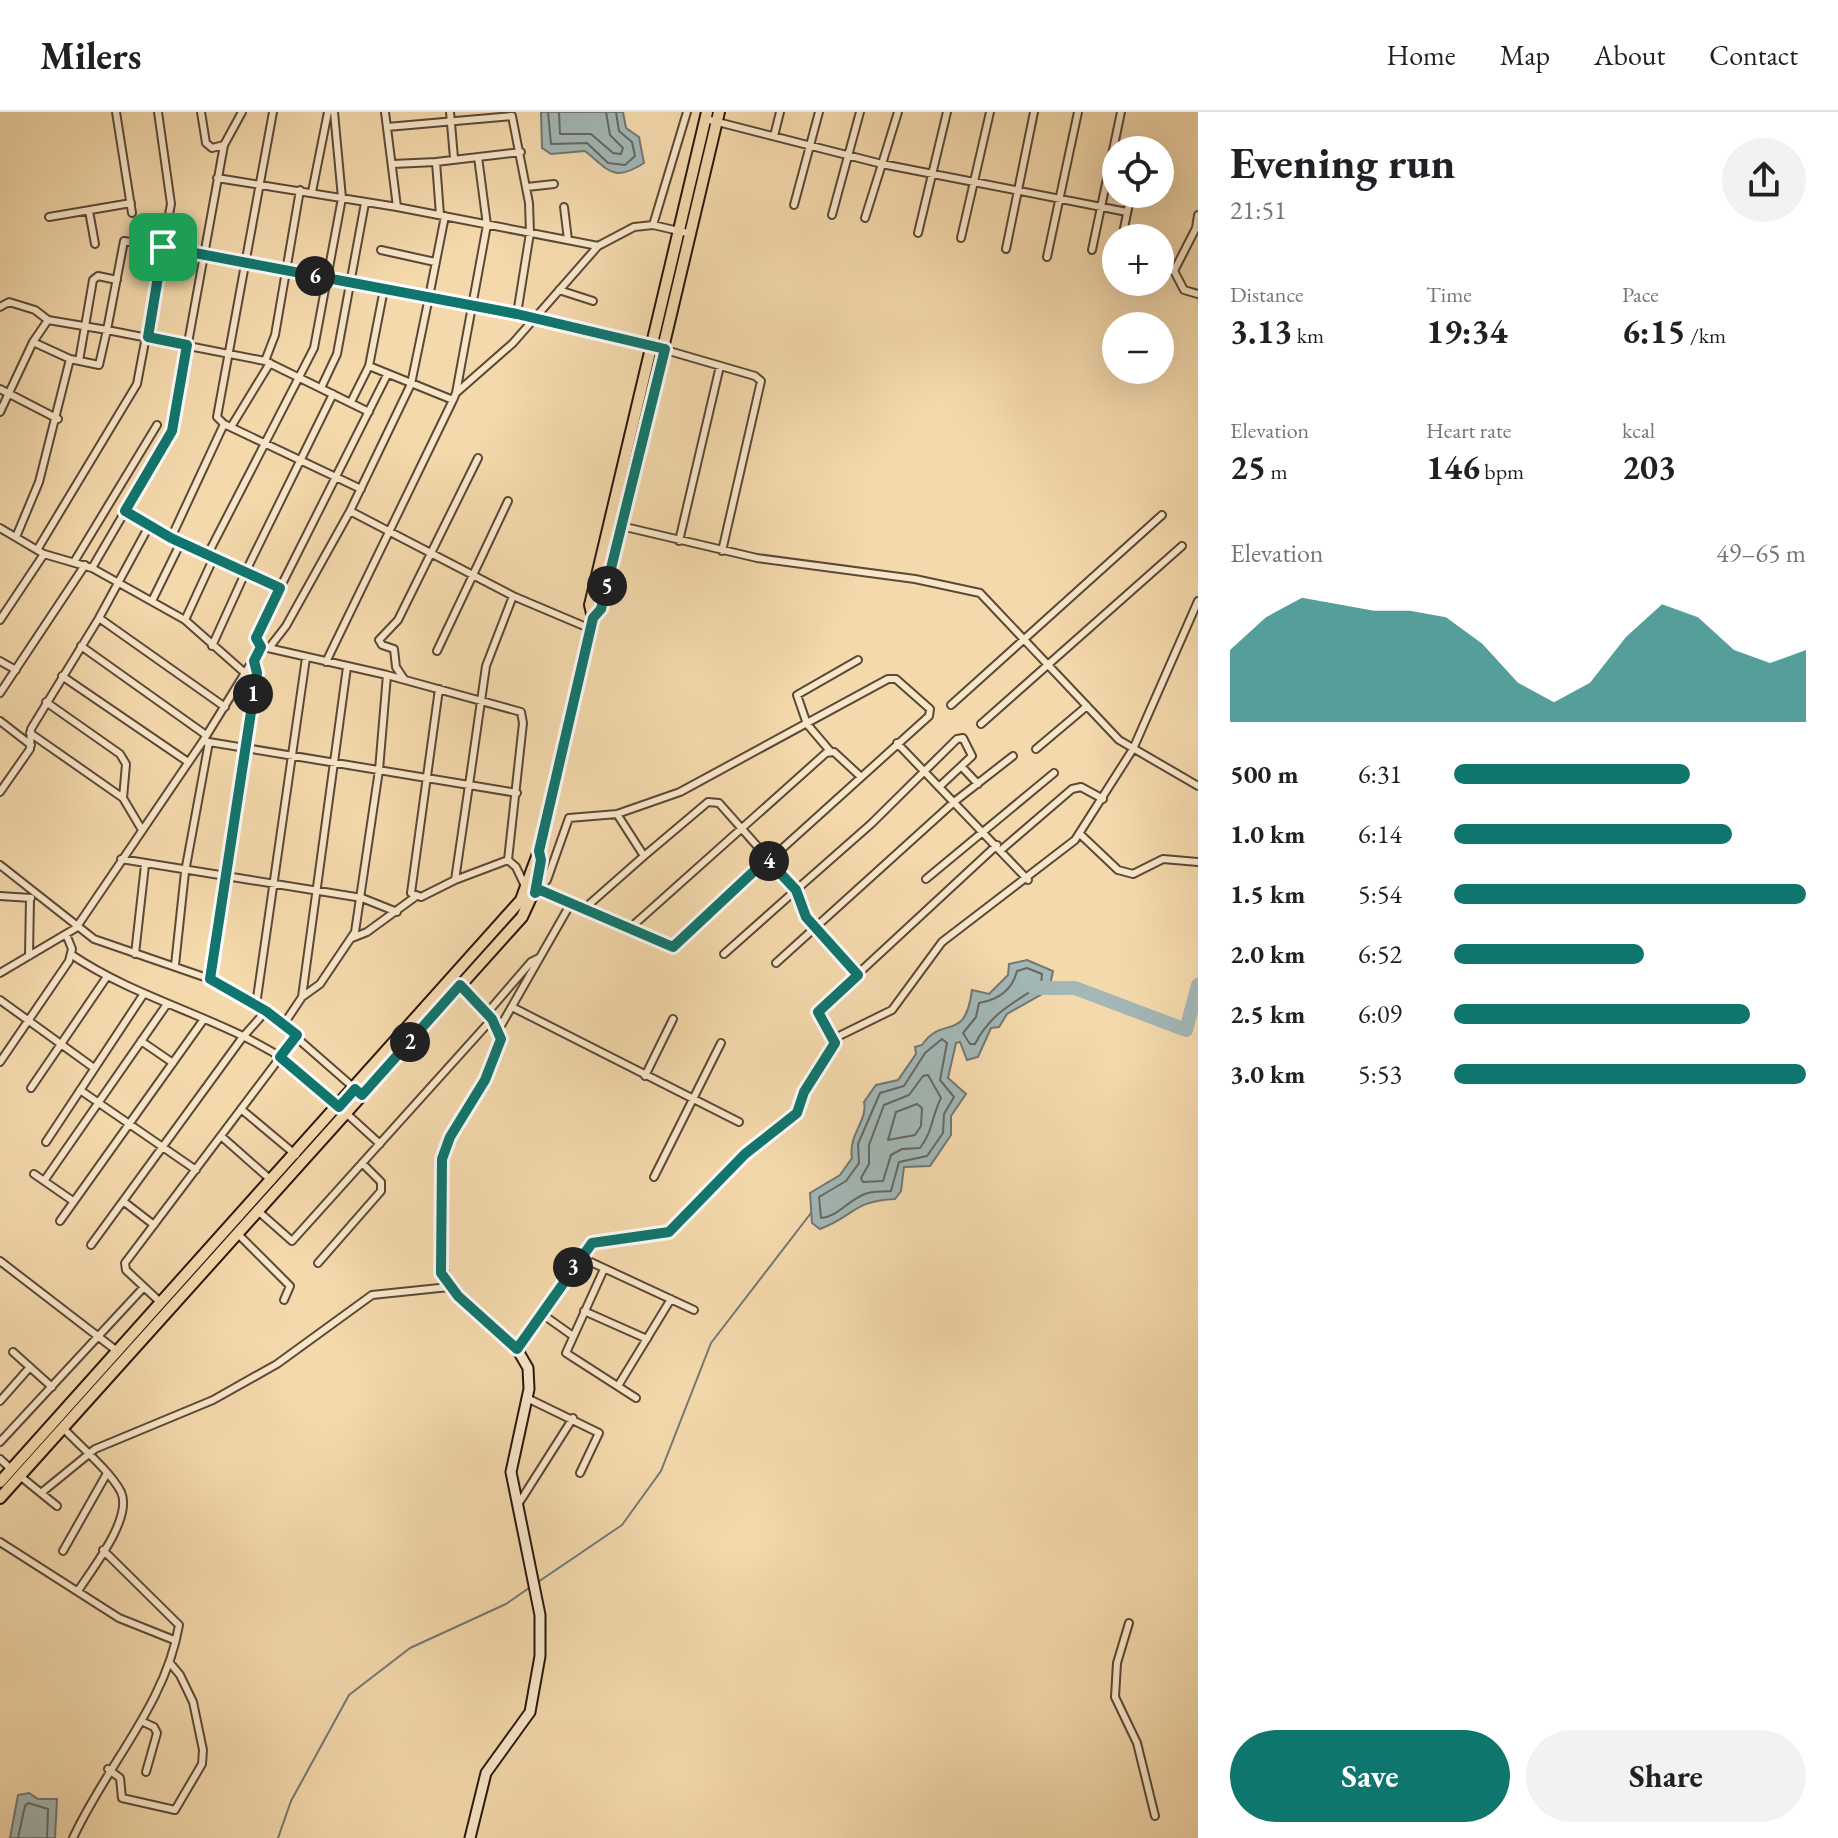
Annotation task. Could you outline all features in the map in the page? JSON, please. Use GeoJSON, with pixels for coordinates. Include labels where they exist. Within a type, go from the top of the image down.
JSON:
{"type":"FeatureCollection","features":[{"type":"Feature","properties":{"kind":"main road"},"geometry":{"type":"LineString","coordinates":[[592,624],[590,605],[609,523],[690,185],[712,116]]}},
{"type":"Feature","properties":{"kind":"main road"},"geometry":{"type":"LineString","coordinates":[[0,1498],[16,1472],[213,1254],[272,1181],[359,1092],[457,982],[522,917],[534,890],[541,860],[539,851],[592,624],[601,609],[624,526],[702,188],[712,116]]}},
{"type":"Feature","properties":{"kind":"main road"},"geometry":{"type":"LineString","coordinates":[[690,185],[702,188]]}},
{"type":"Feature","properties":{"kind":"main road"},"geometry":{"type":"LineString","coordinates":[[0,1482],[16,1472],[63,1428],[162,1304],[238,1234],[342,1110]]}},
{"type":"Feature","properties":{"kind":"street"},"geometry":{"type":"LineString","coordinates":[[116,112],[132,213]]}},
{"type":"Feature","properties":{"kind":"street"},"geometry":{"type":"LineString","coordinates":[[0,620],[135,389],[148,337],[171,198],[158,112]]}},
{"type":"Feature","properties":{"kind":"street"},"geometry":{"type":"LineString","coordinates":[[201,112],[206,143],[212,148],[224,145]]}},
{"type":"Feature","properties":{"kind":"street"},"geometry":{"type":"LineString","coordinates":[[0,693],[125,511],[172,431],[224,145],[242,112]]}},
{"type":"Feature","properties":{"kind":"street"},"geometry":{"type":"LineString","coordinates":[[273,112],[216,411],[228,425],[361,489]]}},
{"type":"Feature","properties":{"kind":"street"},"geometry":{"type":"LineString","coordinates":[[312,192],[331,112]]}},
{"type":"Feature","properties":{"kind":"street"},"geometry":{"type":"LineString","coordinates":[[185,620],[263,441],[314,348],[342,198],[331,112]]}},
{"type":"Feature","properties":{"kind":"street"},"geometry":{"type":"LineString","coordinates":[[385,112],[397,207]]}},
{"type":"Feature","properties":{"kind":"street"},"geometry":{"type":"LineString","coordinates":[[653,225],[687,112]]}},
{"type":"Feature","properties":{"kind":"street"},"geometry":{"type":"LineString","coordinates":[[774,136],[780,112]]}},
{"type":"Feature","properties":{"kind":"street"},"geometry":{"type":"LineString","coordinates":[[794,205],[819,112]]}},
{"type":"Feature","properties":{"kind":"street"},"geometry":{"type":"LineString","coordinates":[[832,215],[860,112]]}},
{"type":"Feature","properties":{"kind":"street"},"geometry":{"type":"LineString","coordinates":[[865,218],[898,112]]}},
{"type":"Feature","properties":{"kind":"street"},"geometry":{"type":"LineString","coordinates":[[918,233],[947,112]]}},
{"type":"Feature","properties":{"kind":"street"},"geometry":{"type":"LineString","coordinates":[[961,238],[990,112]]}},
{"type":"Feature","properties":{"kind":"street"},"geometry":{"type":"LineString","coordinates":[[1006,249],[1034,112]]}},
{"type":"Feature","properties":{"kind":"street"},"geometry":{"type":"LineString","coordinates":[[1047,257],[1078,112]]}},
{"type":"Feature","properties":{"kind":"street"},"geometry":{"type":"LineString","coordinates":[[1092,250],[1121,112]]}},
{"type":"Feature","properties":{"kind":"street"},"geometry":{"type":"LineString","coordinates":[[387,127],[450,116],[509,114],[515,120],[527,187],[530,233],[517,314]]}},
{"type":"Feature","properties":{"kind":"street"},"geometry":{"type":"LineString","coordinates":[[450,116],[454,158]]}},
{"type":"Feature","properties":{"kind":"street"},"geometry":{"type":"LineString","coordinates":[[712,116],[849,157],[1127,212]]}},
{"type":"Feature","properties":{"kind":"street"},"geometry":{"type":"LineString","coordinates":[[393,164],[521,152]]}},
{"type":"Feature","properties":{"kind":"street"},"geometry":{"type":"LineString","coordinates":[[326,662],[455,396],[487,225],[478,157]]}},
{"type":"Feature","properties":{"kind":"street"},"geometry":{"type":"LineString","coordinates":[[0,973],[76,928],[206,739],[254,661],[286,626],[350,511],[411,384],[442,216],[436,162]]}},
{"type":"Feature","properties":{"kind":"street"},"geometry":{"type":"LineString","coordinates":[[217,178],[397,207],[598,246]]}},
{"type":"Feature","properties":{"kind":"street"},"geometry":{"type":"LineString","coordinates":[[527,187],[554,184]]}},
{"type":"Feature","properties":{"kind":"street"},"geometry":{"type":"LineString","coordinates":[[171,538],[228,425],[268,362],[300,190]]}},
{"type":"Feature","properties":{"kind":"street"},"geometry":{"type":"LineString","coordinates":[[49,217],[131,203]]}},
{"type":"Feature","properties":{"kind":"street"},"geometry":{"type":"LineString","coordinates":[[321,388],[337,354],[365,203]]}},
{"type":"Feature","properties":{"kind":"street"},"geometry":{"type":"LineString","coordinates":[[564,207],[568,240]]}},
{"type":"Feature","properties":{"kind":"street"},"geometry":{"type":"LineString","coordinates":[[1125,224],[1128,208]]}},
{"type":"Feature","properties":{"kind":"street"},"geometry":{"type":"LineString","coordinates":[[89,211],[95,244]]}},
{"type":"Feature","properties":{"kind":"street"},"geometry":{"type":"LineString","coordinates":[[1198,216],[1196,228],[1174,271],[1184,290],[1198,294]]}},
{"type":"Feature","properties":{"kind":"street"},"geometry":{"type":"LineString","coordinates":[[455,396],[536,318],[598,246],[628,228],[653,225],[692,234]]}},
{"type":"Feature","properties":{"kind":"street"},"geometry":{"type":"LineString","coordinates":[[33,342],[70,359],[94,366],[102,363],[124,241],[517,314],[665,349],[761,381],[722,551]]}},
{"type":"Feature","properties":{"kind":"street"},"geometry":{"type":"LineString","coordinates":[[381,250],[435,262]]}},
{"type":"Feature","properties":{"kind":"street"},"geometry":{"type":"LineString","coordinates":[[79,361],[93,280],[98,276],[117,280]]}},
{"type":"Feature","properties":{"kind":"street"},"geometry":{"type":"LineString","coordinates":[[351,402],[369,366],[384,289]]}},
{"type":"Feature","properties":{"kind":"street"},"geometry":{"type":"LineString","coordinates":[[559,290],[593,301]]}},
{"type":"Feature","properties":{"kind":"street"},"geometry":{"type":"LineString","coordinates":[[0,307],[9,302],[35,310],[48,320],[268,362],[369,412]]}},
{"type":"Feature","properties":{"kind":"street"},"geometry":{"type":"LineString","coordinates":[[0,412],[33,342],[48,320]]}},
{"type":"Feature","properties":{"kind":"street"},"geometry":{"type":"LineString","coordinates":[[16,537],[39,482],[58,419],[70,359]]}},
{"type":"Feature","properties":{"kind":"street"},"geometry":{"type":"LineString","coordinates":[[369,366],[411,384],[455,396]]}},
{"type":"Feature","properties":{"kind":"street"},"geometry":{"type":"LineString","coordinates":[[679,541],[720,366]]}},
{"type":"Feature","properties":{"kind":"street"},"geometry":{"type":"LineString","coordinates":[[387,375],[256,634],[265,648],[404,679],[516,709],[523,717],[508,860]]}},
{"type":"Feature","properties":{"kind":"street"},"geometry":{"type":"LineString","coordinates":[[0,389],[58,419]]}},
{"type":"Feature","properties":{"kind":"street"},"geometry":{"type":"LineString","coordinates":[[212,646],[299,458],[333,394]]}},
{"type":"Feature","properties":{"kind":"street"},"geometry":{"type":"LineString","coordinates":[[74,562],[157,425]]}},
{"type":"Feature","properties":{"kind":"street"},"geometry":{"type":"LineString","coordinates":[[404,679],[396,667],[394,649],[382,645],[379,640],[398,620],[478,458]]}},
{"type":"Feature","properties":{"kind":"street"},"geometry":{"type":"LineString","coordinates":[[437,651],[508,501]]}},
{"type":"Feature","properties":{"kind":"street"},"geometry":{"type":"LineString","coordinates":[[125,511],[171,538],[280,588]]}},
{"type":"Feature","properties":{"kind":"street"},"geometry":{"type":"LineString","coordinates":[[350,511],[513,596],[592,624]]}},
{"type":"Feature","properties":{"kind":"street"},"geometry":{"type":"LineString","coordinates":[[951,705],[1162,515]]}},
{"type":"Feature","properties":{"kind":"street"},"geometry":{"type":"LineString","coordinates":[[609,523],[722,551],[915,579],[980,593],[1087,706],[1133,749],[1198,786]]}},
{"type":"Feature","properties":{"kind":"street"},"geometry":{"type":"LineString","coordinates":[[0,792],[31,745],[30,733],[46,702],[99,618],[149,526]]}},
{"type":"Feature","properties":{"kind":"street"},"geometry":{"type":"LineString","coordinates":[[0,528],[40,552],[88,567],[119,582],[185,620],[246,674]]}},
{"type":"Feature","properties":{"kind":"street"},"geometry":{"type":"LineString","coordinates":[[152,601],[181,542]]}},
{"type":"Feature","properties":{"kind":"street"},"geometry":{"type":"LineString","coordinates":[[981,724],[1182,546]]}},
{"type":"Feature","properties":{"kind":"street"},"geometry":{"type":"LineString","coordinates":[[455,880],[488,658],[513,596]]}},
{"type":"Feature","properties":{"kind":"street"},"geometry":{"type":"LineString","coordinates":[[517,1349],[580,1257],[597,1240],[663,1234],[675,1227],[745,1154],[797,1113],[804,1092],[835,1038],[892,1010],[942,942],[1028,880],[1080,834],[1133,749],[1198,601]]}},
{"type":"Feature","properties":{"kind":"street"},"geometry":{"type":"LineString","coordinates":[[99,618],[225,707]]}},
{"type":"Feature","properties":{"kind":"street"},"geometry":{"type":"LineString","coordinates":[[1188,622],[1198,627]]}},
{"type":"Feature","properties":{"kind":"street"},"geometry":{"type":"LineString","coordinates":[[81,646],[206,739],[243,748],[517,793]]}},
{"type":"Feature","properties":{"kind":"street"},"geometry":{"type":"LineString","coordinates":[[256,1005],[271,884],[306,658]]}},
{"type":"Feature","properties":{"kind":"street"},"geometry":{"type":"LineString","coordinates":[[858,660],[797,695],[807,724],[830,751],[860,776]]}},
{"type":"Feature","properties":{"kind":"street"},"geometry":{"type":"LineString","coordinates":[[0,661],[16,670]]}},
{"type":"Feature","properties":{"kind":"street"},"geometry":{"type":"LineString","coordinates":[[210,979],[257,669],[254,661]]}},
{"type":"Feature","properties":{"kind":"street"},"geometry":{"type":"LineString","coordinates":[[302,997],[314,891],[347,667]]}},
{"type":"Feature","properties":{"kind":"street"},"geometry":{"type":"LineString","coordinates":[[284,1024],[302,997],[320,984],[352,938],[362,898],[379,770],[387,675]]}},
{"type":"Feature","properties":{"kind":"street"},"geometry":{"type":"LineString","coordinates":[[62,676],[188,762]]}},
{"type":"Feature","properties":{"kind":"street"},"geometry":{"type":"LineString","coordinates":[[508,860],[534,890],[585,908],[673,947],[931,712],[893,678],[680,792],[617,814],[569,818],[534,890]]}},
{"type":"Feature","properties":{"kind":"street"},"geometry":{"type":"LineString","coordinates":[[415,897],[410,889],[439,689]]}},
{"type":"Feature","properties":{"kind":"street"},"geometry":{"type":"LineString","coordinates":[[46,702],[120,754],[126,764],[123,798]]}},
{"type":"Feature","properties":{"kind":"street"},"geometry":{"type":"LineString","coordinates":[[1036,749],[1087,706]]}},
{"type":"Feature","properties":{"kind":"street"},"geometry":{"type":"LineString","coordinates":[[0,721],[31,745]]}},
{"type":"Feature","properties":{"kind":"street"},"geometry":{"type":"LineString","coordinates":[[30,733],[123,798],[142,830]]}},
{"type":"Feature","properties":{"kind":"street"},"geometry":{"type":"LineString","coordinates":[[724,954],[960,737],[972,751],[962,767],[939,787]]}},
{"type":"Feature","properties":{"kind":"street"},"geometry":{"type":"LineString","coordinates":[[175,965],[185,872],[206,739]]}},
{"type":"Feature","properties":{"kind":"street"},"geometry":{"type":"LineString","coordinates":[[897,743],[1028,880]]}},
{"type":"Feature","properties":{"kind":"street"},"geometry":{"type":"LineString","coordinates":[[629,929],[830,751]]}},
{"type":"Feature","properties":{"kind":"street"},"geometry":{"type":"LineString","coordinates":[[776,963],[954,802],[1013,756]]}},
{"type":"Feature","properties":{"kind":"street"},"geometry":{"type":"LineString","coordinates":[[962,767],[978,784]]}},
{"type":"Feature","properties":{"kind":"street"},"geometry":{"type":"LineString","coordinates":[[926,879],[1054,773]]}},
{"type":"Feature","properties":{"kind":"street"},"geometry":{"type":"LineString","coordinates":[[835,1038],[818,1012],[999,848],[1072,789],[1081,787],[1103,799]]}},
{"type":"Feature","properties":{"kind":"street"},"geometry":{"type":"LineString","coordinates":[[585,908],[708,802],[719,803],[796,890],[803,912],[858,975]]}},
{"type":"Feature","properties":{"kind":"street"},"geometry":{"type":"LineString","coordinates":[[617,814],[644,856]]}},
{"type":"Feature","properties":{"kind":"street"},"geometry":{"type":"LineString","coordinates":[[1080,834],[1118,870],[1133,874],[1163,859],[1198,862]]}},
{"type":"Feature","properties":{"kind":"street"},"geometry":{"type":"LineString","coordinates":[[121,859],[185,872],[362,898],[397,912]]}},
{"type":"Feature","properties":{"kind":"street"},"geometry":{"type":"LineString","coordinates":[[352,938],[397,912],[415,897],[508,860]]}},
{"type":"Feature","properties":{"kind":"street"},"geometry":{"type":"LineString","coordinates":[[0,865],[76,928],[108,945],[210,979],[266,1011],[359,1092]]}},
{"type":"Feature","properties":{"kind":"street"},"geometry":{"type":"LineString","coordinates":[[135,954],[145,865]]}},
{"type":"Feature","properties":{"kind":"street"},"geometry":{"type":"LineString","coordinates":[[0,896],[39,898]]}},
{"type":"Feature","properties":{"kind":"street"},"geometry":{"type":"LineString","coordinates":[[29,956],[30,898]]}},
{"type":"Feature","properties":{"kind":"street"},"geometry":{"type":"LineString","coordinates":[[499,1029],[571,903]]}},
{"type":"Feature","properties":{"kind":"street"},"geometry":{"type":"LineString","coordinates":[[66,934],[72,955],[106,978],[204,1019],[280,1057],[380,1144]]}},
{"type":"Feature","properties":{"kind":"street"},"geometry":{"type":"LineString","coordinates":[[0,1062],[72,955]]}},
{"type":"Feature","properties":{"kind":"street"},"geometry":{"type":"LineString","coordinates":[[258,1211],[292,1241],[490,1016],[531,962],[539,958]]}},
{"type":"Feature","properties":{"kind":"street"},"geometry":{"type":"LineString","coordinates":[[31,1088],[106,978]]}},
{"type":"Feature","properties":{"kind":"street"},"geometry":{"type":"LineString","coordinates":[[457,982],[499,1029],[500,1048],[485,1080],[450,1137],[442,1159],[440,1264],[449,1287],[517,1349],[528,1368],[527,1398],[511,1472],[540,1615],[540,1656],[530,1712],[486,1773],[470,1838]]}},
{"type":"Feature","properties":{"kind":"street"},"geometry":{"type":"LineString","coordinates":[[46,1142],[143,995]]}},
{"type":"Feature","properties":{"kind":"street"},"geometry":{"type":"LineString","coordinates":[[0,1000],[94,1068]]}},
{"type":"Feature","properties":{"kind":"street"},"geometry":{"type":"LineString","coordinates":[[44,1181],[167,1004]]}},
{"type":"Feature","properties":{"kind":"street"},"geometry":{"type":"LineString","coordinates":[[512,1007],[739,1122]]}},
{"type":"Feature","properties":{"kind":"street"},"geometry":{"type":"LineString","coordinates":[[91,1245],[242,1038],[266,1011]]}},
{"type":"Feature","properties":{"kind":"street"},"geometry":{"type":"LineString","coordinates":[[60,1221],[204,1019]]}},
{"type":"Feature","properties":{"kind":"street"},"geometry":{"type":"LineString","coordinates":[[645,1076],[673,1019]]}},
{"type":"Feature","properties":{"kind":"street"},"geometry":{"type":"LineString","coordinates":[[162,1304],[124,1266],[297,1035]]}},
{"type":"Feature","properties":{"kind":"street"},"geometry":{"type":"LineString","coordinates":[[141,1041],[173,1063]]}},
{"type":"Feature","properties":{"kind":"street"},"geometry":{"type":"LineString","coordinates":[[654,1177],[721,1043]]}},
{"type":"Feature","properties":{"kind":"street"},"geometry":{"type":"LineString","coordinates":[[80,1090],[196,1170]]}},
{"type":"Feature","properties":{"kind":"street"},"geometry":{"type":"LineString","coordinates":[[241,1109],[296,1155]]}},
{"type":"Feature","properties":{"kind":"street"},"geometry":{"type":"LineString","coordinates":[[221,1136],[272,1181]]}},
{"type":"Feature","properties":{"kind":"street"},"geometry":{"type":"LineString","coordinates":[[318,1263],[381,1191],[381,1182],[362,1163]]}},
{"type":"Feature","properties":{"kind":"street"},"geometry":{"type":"LineString","coordinates":[[34,1174],[73,1201]]}},
{"type":"Feature","properties":{"kind":"street"},"geometry":{"type":"LineString","coordinates":[[123,1201],[154,1225]]}},
{"type":"Feature","properties":{"kind":"street"},"geometry":{"type":"LineString","coordinates":[[238,1234],[290,1286],[284,1300]]}},
{"type":"Feature","properties":{"kind":"street"},"geometry":{"type":"LineString","coordinates":[[580,1257],[694,1310]]}},
{"type":"Feature","properties":{"kind":"street"},"geometry":{"type":"LineString","coordinates":[[0,1261],[122,1355]]}},
{"type":"Feature","properties":{"kind":"street"},"geometry":{"type":"LineString","coordinates":[[604,1269],[573,1336],[568,1355],[636,1398]]}},
{"type":"Feature","properties":{"kind":"street"},"geometry":{"type":"LineString","coordinates":[[0,1442],[144,1287]]}},
{"type":"Feature","properties":{"kind":"street"},"geometry":{"type":"LineString","coordinates":[[41,1493],[88,1455],[213,1400],[277,1364],[372,1295],[449,1287]]}},
{"type":"Feature","properties":{"kind":"street"},"geometry":{"type":"LineString","coordinates":[[618,1386],[671,1299]]}},
{"type":"Feature","properties":{"kind":"street"},"geometry":{"type":"LineString","coordinates":[[584,1311],[647,1339]]}},
{"type":"Feature","properties":{"kind":"street"},"geometry":{"type":"LineString","coordinates":[[542,1314],[573,1336]]}},
{"type":"Feature","properties":{"kind":"street"},"geometry":{"type":"LineString","coordinates":[[13,1352],[52,1387]]}},
{"type":"Feature","properties":{"kind":"street"},"geometry":{"type":"LineString","coordinates":[[0,1401],[30,1367]]}},
{"type":"Feature","properties":{"kind":"street"},"geometry":{"type":"LineString","coordinates":[[527,1398],[573,1418],[600,1436],[580,1473]]}},
{"type":"Feature","properties":{"kind":"street"},"geometry":{"type":"LineString","coordinates":[[517,1505],[573,1418]]}},
{"type":"Feature","properties":{"kind":"street"},"geometry":{"type":"LineString","coordinates":[[63,1428],[122,1493],[123,1508],[103,1550],[78,1591]]}},
{"type":"Feature","properties":{"kind":"street"},"geometry":{"type":"LineString","coordinates":[[0,1459],[57,1506]]}},
{"type":"Feature","properties":{"kind":"street"},"geometry":{"type":"LineString","coordinates":[[63,1551],[106,1475]]}},
{"type":"Feature","properties":{"kind":"street"},"geometry":{"type":"LineString","coordinates":[[0,1542],[119,1618],[174,1640]]}},
{"type":"Feature","properties":{"kind":"street"},"geometry":{"type":"LineString","coordinates":[[73,1838],[108,1769],[141,1721],[170,1663],[179,1625],[175,1617],[103,1550]]}},
{"type":"Feature","properties":{"kind":"street"},"geometry":{"type":"LineString","coordinates":[[1129,1623],[1117,1663],[1115,1697],[1137,1743],[1155,1816]]}},
{"type":"Feature","properties":{"kind":"street"},"geometry":{"type":"LineString","coordinates":[[108,1769],[120,1778],[122,1798],[170,1810],[180,1805],[199,1772],[203,1750],[193,1702],[170,1663]]}},
{"type":"Feature","properties":{"kind":"street"},"geometry":{"type":"LineString","coordinates":[[141,1721],[157,1733],[146,1772]]}},
{"type":"Feature","properties":{"kind":"water"},"geometry":{"type":"Polygon","coordinates":[[[541,112],[623,112],[626,128],[639,137],[644,163],[618,173],[606,168],[585,151],[551,154],[542,148],[541,112]]]}},
{"type":"Feature","properties":{"kind":"water"},"geometry":{"type":"Polygon","coordinates":[[[1027,960],[1053,971],[1049,990],[1007,1014],[999,1027],[991,1028],[978,1057],[967,1060],[960,1042],[956,1043],[948,1078],[966,1094],[951,1116],[951,1135],[930,1166],[904,1167],[901,1191],[895,1199],[862,1206],[820,1229],[812,1223],[810,1193],[840,1175],[852,1158],[864,1102],[876,1085],[898,1080],[916,1054],[915,1047],[938,1031],[959,1023],[969,1007],[972,990],[989,994],[1008,975],[1009,964],[1027,960]]]}},
{"type":"Feature","properties":{"kind":"water"},"geometry":{"type":"Polygon","coordinates":[[[29,1793],[38,1799],[57,1799],[55,1838],[10,1838],[18,1795],[29,1793]]]}},
{"type":"Feature","properties":{"kind":"waterway"},"geometry":{"type":"LineString","coordinates":[[1034,988],[1075,988],[1186,1030],[1198,985]]}},
{"type":"Feature","properties":{"kind":"waterway"},"geometry":{"type":"LineString","coordinates":[[538,1582],[622,1525],[661,1471],[711,1343],[811,1213]]}},
{"type":"Feature","properties":{"kind":"waterway"},"geometry":{"type":"LineString","coordinates":[[278,1838],[291,1801],[349,1695],[410,1648],[506,1604],[529,1588]]}},
{"type":"Feature","properties":{"kind":"route"},"geometry":{"type":"LineString","coordinates":[[163,247],[517,314],[665,349],[624,526],[601,609],[593,618],[539,851],[541,860],[535,893],[540,890],[666,947],[673,947],[767,859],[796,890],[806,917],[858,975],[818,1012],[833,1034],[835,1043],[804,1092],[797,1113],[745,1154],[669,1232],[597,1240],[586,1248],[517,1349],[449,1287],[443,1280],[440,1264],[442,1159],[450,1137],[485,1080],[500,1048],[499,1029],[492,1019],[460,985],[362,1095],[355,1089],[339,1107],[280,1057],[297,1035],[266,1011],[210,979],[243,748],[257,673],[254,661],[261,647],[256,641],[256,634],[280,588],[171,538],[125,511],[172,431],[187,345],[148,337],[163,247]]}}]}
